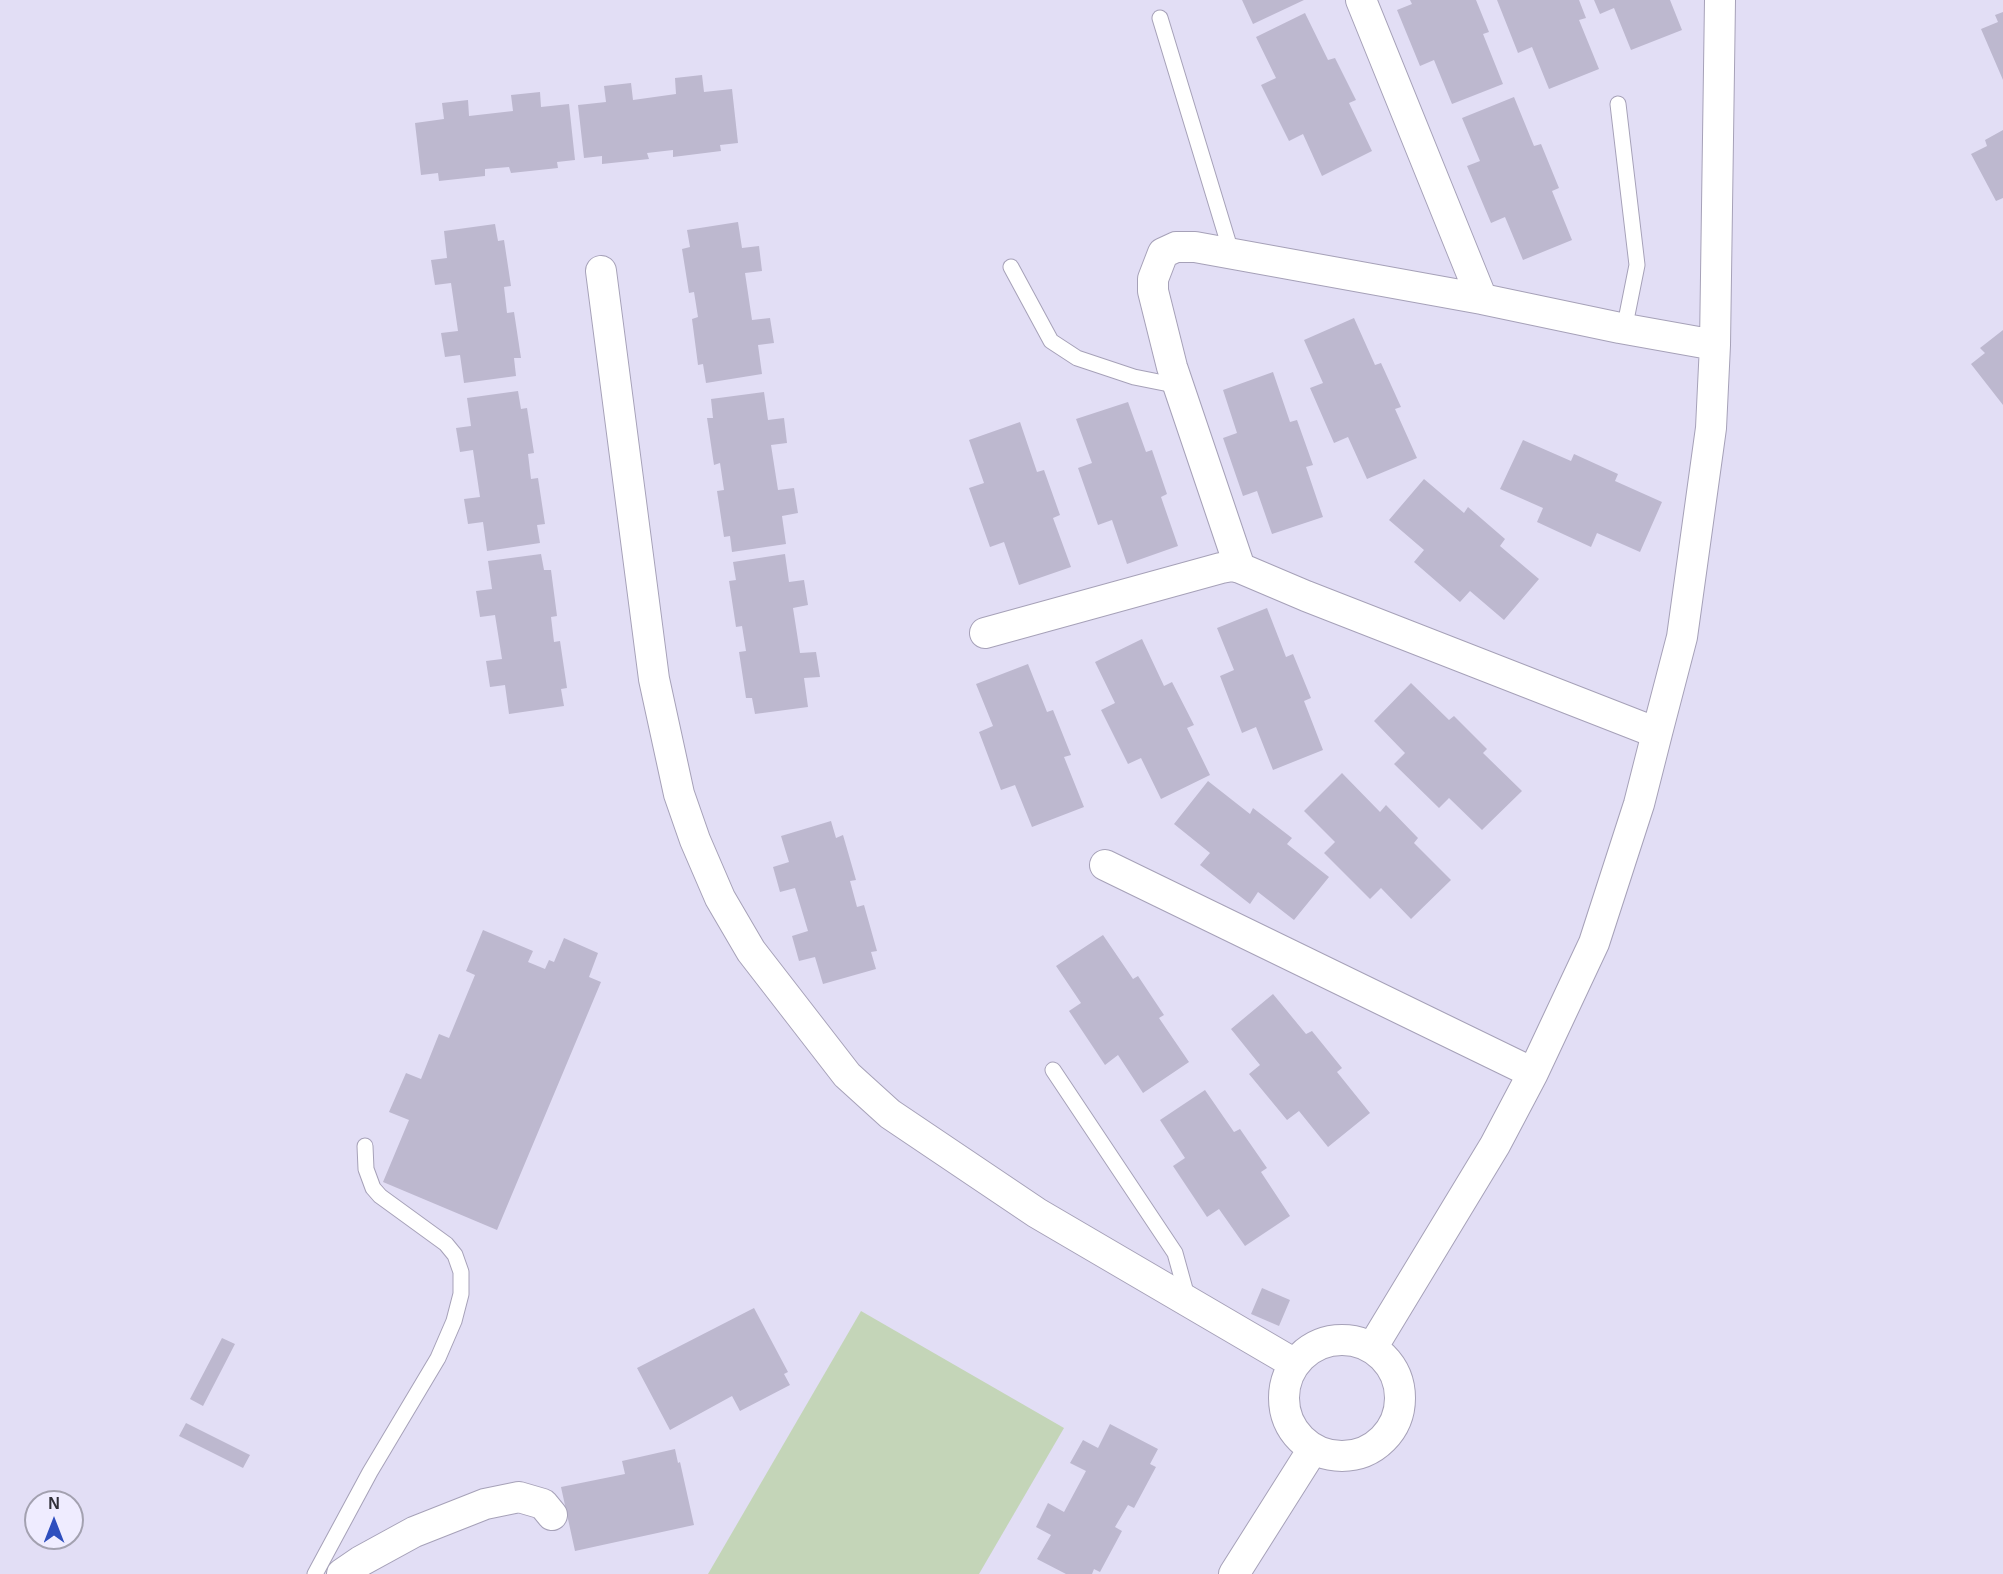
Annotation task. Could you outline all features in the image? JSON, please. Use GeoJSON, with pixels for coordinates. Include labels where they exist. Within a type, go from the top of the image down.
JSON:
{"type":"FeatureCollection","features":[{"type":"Feature","properties":{"kind":"street"},"geometry":{"type":"LineString","coordinates":[[1361,0],[1482,299]]}},
{"type":"Feature","properties":{"kind":"street"},"geometry":{"type":"LineString","coordinates":[[1372,1348],[1495,1145],[1533,1073],[1594,943],[1639,804],[1682,638],[1711,428],[1715,345],[1720,0]]}},
{"type":"Feature","properties":{"kind":"street"},"geometry":{"type":"LineString","coordinates":[[1240,568],[1172,367],[1154,291],[1157,265],[1163,253],[1176,247],[1195,248],[1482,299],[1715,345]]}},
{"type":"Feature","properties":{"kind":"street"},"geometry":{"type":"LineString","coordinates":[[601,271],[654,679],[679,794],[695,840],[720,898],[751,951],[847,1076],[890,1114],[1037,1213],[1295,1364]]}},
{"type":"Feature","properties":{"kind":"street"},"geometry":{"type":"LineString","coordinates":[[985,633],[1221,568],[1240,568],[1657,733]]}},
{"type":"Feature","properties":{"kind":"street"},"geometry":{"type":"LineString","coordinates":[[1105,865],[1533,1073]]}},
{"type":"Feature","properties":{"kind":"street"},"geometry":{"type":"LineString","coordinates":[[1338,1340],[1356,1341],[1372,1348],[1387,1360],[1398,1378],[1401,1398],[1397,1418],[1387,1436],[1371,1449],[1352,1456],[1332,1456],[1313,1449],[1298,1436],[1287,1419],[1284,1401],[1286,1381],[1295,1364],[1306,1352],[1322,1343],[1338,1340]]}},
{"type":"Feature","properties":{"kind":"street"},"geometry":{"type":"LineString","coordinates":[[1234,1574],[1313,1449]]}},
{"type":"Feature","properties":{"kind":"street"},"geometry":{"type":"LineString","coordinates":[[342,1574],[414,1532],[485,1504],[519,1497],[543,1504],[552,1515]]}},
{"type":"Feature","properties":{"kind":"lane"},"geometry":{"type":"LineString","coordinates":[[1160,18],[1232,255]]}},
{"type":"Feature","properties":{"kind":"lane"},"geometry":{"type":"LineString","coordinates":[[1618,104],[1637,265],[1627,315],[1620,328]]}},
{"type":"Feature","properties":{"kind":"lane"},"geometry":{"type":"LineString","coordinates":[[1011,267],[1051,341],[1077,358],[1134,377],[1179,386]]}},
{"type":"Feature","properties":{"kind":"lane"},"geometry":{"type":"LineString","coordinates":[[1053,1070],[1175,1253],[1189,1303]]}},
{"type":"Feature","properties":{"kind":"lane"},"geometry":{"type":"LineString","coordinates":[[315,1574],[370,1472],[438,1358],[454,1321],[461,1294],[461,1272],[455,1255],[446,1244],[380,1196],[373,1188],[366,1169],[365,1146]]}},
{"type":"Feature","properties":{"kind":"green space"},"geometry":{"type":"Polygon","coordinates":[[[861,1311],[1064,1428],[979,1574],[708,1574],[861,1311]]]}},
{"type":"Feature","properties":{"kind":"building"},"geometry":{"type":"Polygon","coordinates":[[[1242,0],[1304,0],[1253,24],[1242,0]]]}},
{"type":"Feature","properties":{"kind":"building"},"geometry":{"type":"Polygon","coordinates":[[[1410,0],[1476,0],[1489,32],[1483,34],[1503,84],[1452,104],[1434,60],[1420,66],[1397,10],[1412,4],[1410,0]]]}},
{"type":"Feature","properties":{"kind":"building"},"geometry":{"type":"Polygon","coordinates":[[[1497,0],[1579,0],[1586,18],[1579,20],[1599,69],[1549,89],[1532,47],[1518,53],[1497,0]]]}},
{"type":"Feature","properties":{"kind":"building"},"geometry":{"type":"Polygon","coordinates":[[[1594,0],[1670,0],[1682,30],[1631,50],[1614,8],[1600,14],[1594,0]]]}},
{"type":"Feature","properties":{"kind":"building"},"geometry":{"type":"Polygon","coordinates":[[[2003,12],[2003,80],[1981,29],[1998,22],[1995,15],[2003,12]]]}},
{"type":"Feature","properties":{"kind":"building"},"geometry":{"type":"Polygon","coordinates":[[[1305,13],[1328,60],[1335,58],[1356,100],[1349,103],[1372,151],[1322,176],[1303,134],[1289,141],[1261,85],[1276,78],[1256,37],[1305,13]]]}},
{"type":"Feature","properties":{"kind":"building"},"geometry":{"type":"Polygon","coordinates":[[[702,75],[704,92],[732,89],[738,143],[720,145],[721,151],[673,157],[673,150],[647,153],[649,159],[602,164],[602,156],[584,158],[578,105],[606,102],[604,86],[631,83],[633,100],[676,94],[675,78],[702,75]]]}},
{"type":"Feature","properties":{"kind":"building"},"geometry":{"type":"Polygon","coordinates":[[[540,92],[541,107],[569,104],[575,160],[557,162],[558,168],[511,173],[509,167],[485,169],[485,176],[439,181],[438,173],[421,175],[415,123],[444,119],[442,103],[468,100],[469,116],[513,111],[511,95],[540,92]]]}},
{"type":"Feature","properties":{"kind":"building"},"geometry":{"type":"Polygon","coordinates":[[[1514,97],[1534,146],[1541,144],[1559,188],[1552,191],[1572,240],[1523,260],[1505,217],[1491,223],[1467,166],[1480,161],[1462,118],[1514,97]]]}},
{"type":"Feature","properties":{"kind":"building"},"geometry":{"type":"Polygon","coordinates":[[[2003,130],[2003,198],[1996,201],[1971,154],[1987,146],[1985,140],[2003,130]]]}},
{"type":"Feature","properties":{"kind":"building"},"geometry":{"type":"Polygon","coordinates":[[[738,222],[742,248],[759,246],[762,271],[745,273],[752,320],[770,318],[774,343],[758,345],[762,374],[706,383],[703,364],[698,365],[692,319],[698,317],[694,292],[689,293],[682,249],[690,247],[687,230],[738,222]]]}},
{"type":"Feature","properties":{"kind":"building"},"geometry":{"type":"Polygon","coordinates":[[[495,224],[498,241],[504,240],[511,286],[504,287],[507,313],[514,312],[521,358],[514,358],[516,376],[464,383],[460,355],[445,357],[441,333],[458,331],[451,283],[435,285],[431,260],[447,258],[444,231],[495,224]]]}},
{"type":"Feature","properties":{"kind":"building"},"geometry":{"type":"Polygon","coordinates":[[[1354,318],[1375,365],[1381,363],[1401,407],[1395,409],[1417,458],[1367,479],[1348,437],[1334,443],[1310,388],[1323,383],[1304,340],[1354,318]]]}},
{"type":"Feature","properties":{"kind":"building"},"geometry":{"type":"Polygon","coordinates":[[[2003,330],[2003,405],[1971,364],[1985,353],[1980,348],[2003,330]]]}},
{"type":"Feature","properties":{"kind":"building"},"geometry":{"type":"Polygon","coordinates":[[[1273,372],[1290,422],[1297,420],[1313,465],[1306,467],[1323,517],[1272,534],[1257,491],[1243,496],[1223,438],[1237,433],[1223,390],[1273,372]]]}},
{"type":"Feature","properties":{"kind":"building"},"geometry":{"type":"Polygon","coordinates":[[[518,391],[521,409],[527,408],[534,453],[528,454],[531,479],[538,478],[545,524],[537,525],[540,543],[487,551],[483,522],[468,524],[464,499],[480,497],[473,450],[460,452],[456,428],[471,426],[467,398],[518,391]]]}},
{"type":"Feature","properties":{"kind":"building"},"geometry":{"type":"Polygon","coordinates":[[[764,392],[768,420],[784,418],[787,443],[771,445],[778,490],[794,488],[798,513],[782,516],[786,544],[732,552],[730,536],[724,537],[717,491],[724,490],[720,463],[714,465],[707,418],[713,418],[711,399],[764,392]]]}},
{"type":"Feature","properties":{"kind":"building"},"geometry":{"type":"Polygon","coordinates":[[[1128,402],[1146,452],[1152,450],[1167,494],[1161,497],[1178,546],[1127,564],[1112,520],[1098,525],[1078,468],[1092,463],[1076,419],[1128,402]]]}},
{"type":"Feature","properties":{"kind":"building"},"geometry":{"type":"Polygon","coordinates":[[[1020,422],[1037,472],[1044,470],[1060,515],[1053,518],[1071,567],[1019,585],[1004,542],[990,547],[969,488],[984,483],[969,440],[1020,422]]]}},
{"type":"Feature","properties":{"kind":"building"},"geometry":{"type":"Polygon","coordinates":[[[1523,440],[1571,461],[1574,454],[1618,474],[1615,481],[1662,502],[1640,552],[1597,533],[1591,547],[1537,522],[1543,508],[1500,489],[1523,440]]]}},
{"type":"Feature","properties":{"kind":"building"},"geometry":{"type":"Polygon","coordinates":[[[1424,479],[1464,513],[1468,507],[1505,539],[1500,546],[1539,579],[1504,620],[1470,591],[1460,602],[1414,562],[1424,550],[1389,520],[1424,479]]]}},
{"type":"Feature","properties":{"kind":"building"},"geometry":{"type":"Polygon","coordinates":[[[541,554],[544,570],[551,570],[557,616],[551,617],[554,642],[560,641],[567,688],[561,689],[564,706],[509,714],[505,685],[490,687],[486,661],[502,659],[495,615],[480,617],[476,591],[492,589],[488,561],[541,554]]]}},
{"type":"Feature","properties":{"kind":"building"},"geometry":{"type":"Polygon","coordinates":[[[785,554],[789,582],[804,580],[808,605],[793,608],[800,653],[816,652],[820,677],[804,678],[808,707],[755,714],[752,698],[746,698],[739,652],[746,651],[742,626],[736,627],[729,581],[736,580],[733,562],[785,554]]]}},
{"type":"Feature","properties":{"kind":"building"},"geometry":{"type":"Polygon","coordinates":[[[1267,608],[1286,657],[1293,654],[1311,698],[1304,701],[1323,750],[1273,770],[1256,727],[1242,733],[1220,676],[1234,670],[1217,628],[1267,608]]]}},
{"type":"Feature","properties":{"kind":"building"},"geometry":{"type":"Polygon","coordinates":[[[1142,639],[1164,686],[1172,682],[1194,725],[1187,728],[1210,775],[1161,799],[1141,758],[1128,764],[1101,710],[1115,703],[1095,662],[1142,639]]]}},
{"type":"Feature","properties":{"kind":"building"},"geometry":{"type":"Polygon","coordinates":[[[1028,664],[1047,712],[1053,710],[1071,755],[1064,757],[1084,807],[1032,827],[1015,785],[1001,790],[979,732],[993,726],[976,684],[1028,664]]]}},
{"type":"Feature","properties":{"kind":"building"},"geometry":{"type":"Polygon","coordinates":[[[1411,683],[1449,720],[1454,716],[1487,749],[1483,753],[1522,791],[1482,830],[1449,798],[1439,808],[1394,764],[1405,753],[1374,721],[1411,683]]]}},
{"type":"Feature","properties":{"kind":"building"},"geometry":{"type":"Polygon","coordinates":[[[1342,773],[1380,812],[1386,805],[1418,838],[1414,843],[1451,880],[1411,919],[1381,888],[1370,899],[1324,853],[1335,842],[1304,811],[1342,773]]]}},
{"type":"Feature","properties":{"kind":"building"},"geometry":{"type":"Polygon","coordinates":[[[1208,781],[1250,814],[1253,808],[1292,838],[1287,844],[1329,877],[1294,920],[1258,892],[1250,904],[1200,865],[1210,853],[1174,824],[1208,781]]]}},
{"type":"Feature","properties":{"kind":"building"},"geometry":{"type":"Polygon","coordinates":[[[831,821],[836,838],[843,835],[856,880],[850,881],[857,907],[864,905],[877,951],[871,952],[876,969],[823,984],[815,957],[799,961],[792,936],[808,931],[795,888],[780,892],[773,867],[789,862],[781,836],[831,821]]]}},
{"type":"Feature","properties":{"kind":"building"},"geometry":{"type":"Polygon","coordinates":[[[483,930],[533,951],[528,962],[545,969],[549,960],[554,962],[564,938],[598,953],[589,977],[601,982],[497,1230],[383,1182],[409,1120],[389,1112],[406,1073],[421,1079],[439,1034],[449,1038],[475,975],[466,971],[483,930]]]}},
{"type":"Feature","properties":{"kind":"building"},"geometry":{"type":"Polygon","coordinates":[[[1103,935],[1133,979],[1138,976],[1164,1015],[1159,1018],[1189,1062],[1143,1093],[1118,1055],[1105,1065],[1069,1011],[1081,1003],[1056,966],[1103,935]]]}},
{"type":"Feature","properties":{"kind":"building"},"geometry":{"type":"Polygon","coordinates":[[[1273,994],[1306,1034],[1312,1031],[1342,1068],[1337,1072],[1370,1113],[1328,1147],[1299,1111],[1287,1120],[1249,1074],[1260,1065],[1231,1029],[1273,994]]]}},
{"type":"Feature","properties":{"kind":"building"},"geometry":{"type":"Polygon","coordinates":[[[1205,1090],[1234,1132],[1240,1129],[1267,1168],[1261,1172],[1290,1216],[1245,1246],[1219,1209],[1207,1217],[1173,1166],[1185,1158],[1160,1120],[1205,1090]]]}},
{"type":"Feature","properties":{"kind":"building"},"geometry":{"type":"Polygon","coordinates":[[[1262,1288],[1290,1300],[1279,1326],[1251,1314],[1262,1288]]]}},
{"type":"Feature","properties":{"kind":"building"},"geometry":{"type":"Polygon","coordinates":[[[754,1308],[788,1372],[784,1374],[790,1385],[740,1411],[732,1396],[670,1430],[637,1368],[754,1308]]]}},
{"type":"Feature","properties":{"kind":"building"},"geometry":{"type":"Polygon","coordinates":[[[222,1338],[235,1344],[203,1406],[190,1399],[222,1338]]]}},
{"type":"Feature","properties":{"kind":"building"},"geometry":{"type":"Polygon","coordinates":[[[186,1423],[250,1455],[243,1468],[179,1436],[186,1423]]]}},
{"type":"Feature","properties":{"kind":"building"},"geometry":{"type":"Polygon","coordinates":[[[1110,1424],[1158,1449],[1150,1464],[1156,1467],[1134,1508],[1128,1505],[1115,1527],[1122,1531],[1100,1572],[1094,1569],[1092,1574],[1066,1574],[1037,1559],[1051,1535],[1036,1527],[1048,1503],[1064,1512],[1086,1471],[1070,1463],[1083,1440],[1098,1448],[1110,1424]]]}},
{"type":"Feature","properties":{"kind":"building"},"geometry":{"type":"Polygon","coordinates":[[[675,1449],[694,1525],[575,1551],[561,1487],[625,1474],[622,1461],[675,1449]]]}}]}
